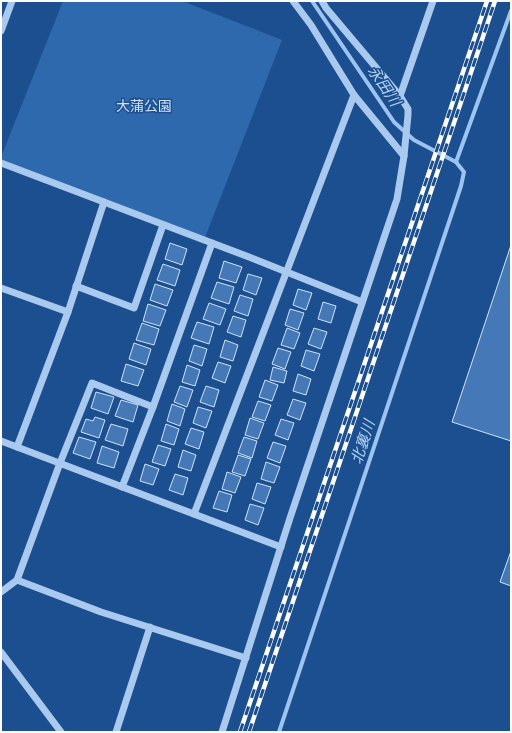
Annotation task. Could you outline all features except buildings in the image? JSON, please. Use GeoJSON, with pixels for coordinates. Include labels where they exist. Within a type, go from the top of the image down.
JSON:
{"type":"FeatureCollection","features":[{"type":"Feature","properties":{"kind":"street"},"geometry":{"type":"LineString","coordinates":[[1,31],[12,1]]}},
{"type":"Feature","properties":{"kind":"street"},"geometry":{"type":"LineString","coordinates":[[292,1],[311,25],[354,95],[404,156]]}},
{"type":"Feature","properties":{"kind":"street"},"geometry":{"type":"LineString","coordinates":[[222,732],[281,546],[397,200],[404,156],[408,109],[400,96],[326,8],[322,1]]}},
{"type":"Feature","properties":{"kind":"street"},"geometry":{"type":"LineString","coordinates":[[400,96],[433,1]]}},
{"type":"Feature","properties":{"kind":"street"},"geometry":{"type":"LineString","coordinates":[[194,514],[354,95]]}},
{"type":"Feature","properties":{"kind":"street"},"geometry":{"type":"LineString","coordinates":[[1,163],[362,302]]}},
{"type":"Feature","properties":{"kind":"street"},"geometry":{"type":"LineString","coordinates":[[17,447],[68,312],[104,202]]}},
{"type":"Feature","properties":{"kind":"street"},"geometry":{"type":"LineString","coordinates":[[76,286],[134,308],[163,225]]}},
{"type":"Feature","properties":{"kind":"street"},"geometry":{"type":"LineString","coordinates":[[122,487],[153,407],[212,243]]}},
{"type":"Feature","properties":{"kind":"street"},"geometry":{"type":"LineString","coordinates":[[1,288],[68,312]]}},
{"type":"Feature","properties":{"kind":"street"},"geometry":{"type":"LineString","coordinates":[[1,592],[17,580],[60,463],[92,383],[153,407]]}},
{"type":"Feature","properties":{"kind":"street"},"geometry":{"type":"LineString","coordinates":[[1,441],[281,546]]}},
{"type":"Feature","properties":{"kind":"street"},"geometry":{"type":"LineString","coordinates":[[17,580],[101,612],[246,658]]}},
{"type":"Feature","properties":{"kind":"street"},"geometry":{"type":"LineString","coordinates":[[116,732],[150,627]]}},
{"type":"Feature","properties":{"kind":"street"},"geometry":{"type":"LineString","coordinates":[[1,652],[61,732]]}},
{"type":"Feature","properties":{"kind":"green space","name":"大蒲公園"},"geometry":{"type":"Polygon","coordinates":[[[63,1],[182,1],[282,40],[204,240],[1,163],[1,157],[63,1]]]}},
{"type":"Feature","properties":{"kind":"waterway","name":"北裏川"},"geometry":{"type":"LineString","coordinates":[[279,732],[461,186],[464,172],[456,162],[414,140],[394,122],[312,1]]}},
{"type":"Feature","properties":{"kind":"waterway"},"geometry":{"type":"LineString","coordinates":[[456,162],[511,11]]}},
{"type":"Feature","properties":{"kind":"railway"},"geometry":{"type":"LineString","coordinates":[[240,732],[487,1]]}},
{"type":"Feature","properties":{"kind":"railway"},"geometry":{"type":"LineString","coordinates":[[249,732],[495,1]]}},
{"type":"Feature","properties":{"kind":"water label","name":"永田川"},"geometry":{"type":"Point","coordinates":[384,86]}}]}
